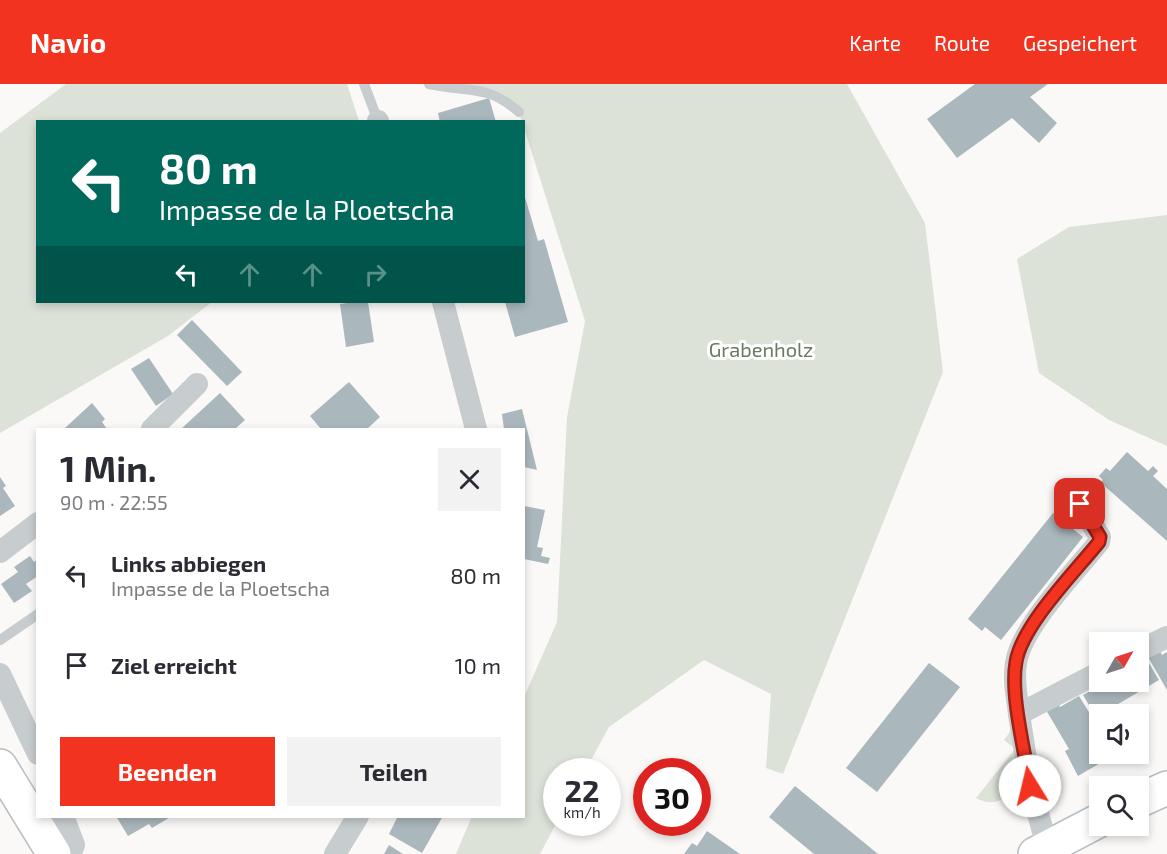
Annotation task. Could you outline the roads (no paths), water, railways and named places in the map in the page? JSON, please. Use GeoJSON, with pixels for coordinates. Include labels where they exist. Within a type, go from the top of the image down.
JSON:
{"type":"FeatureCollection","features":[{"type":"Feature","properties":{"kind":"main road"},"geometry":{"type":"LineString","coordinates":[[0,766],[54,854]]}},
{"type":"Feature","properties":{"kind":"main road"},"geometry":{"type":"LineString","coordinates":[[1149,796],[1167,788]]}},
{"type":"Feature","properties":{"kind":"main road"},"geometry":{"type":"LineString","coordinates":[[1041,850],[1089,826]]}},
{"type":"Feature","properties":{"kind":"street"},"geometry":{"type":"LineString","coordinates":[[443,303],[476,428]]}},
{"type":"Feature","properties":{"kind":"street"},"geometry":{"type":"LineString","coordinates":[[153,428],[197,384]]}},
{"type":"Feature","properties":{"kind":"street"},"geometry":{"type":"LineString","coordinates":[[1041,850],[1015,686],[1016,662],[1022,641],[1099,542],[1100,537],[1080,504]]}},
{"type":"Feature","properties":{"kind":"street"},"geometry":{"type":"LineString","coordinates":[[0,552],[36,525]]}},
{"type":"Feature","properties":{"kind":"street"},"geometry":{"type":"LineString","coordinates":[[1149,646],[1167,637]]}},
{"type":"Feature","properties":{"kind":"street"},"geometry":{"type":"LineString","coordinates":[[0,674],[36,750]]}},
{"type":"Feature","properties":{"kind":"street"},"geometry":{"type":"LineString","coordinates":[[1019,714],[1089,678]]}},
{"type":"Feature","properties":{"kind":"street"},"geometry":{"type":"LineString","coordinates":[[64,818],[74,846],[70,854]]}},
{"type":"Feature","properties":{"kind":"street"},"geometry":{"type":"LineString","coordinates":[[335,854],[357,818]]}},
{"type":"Feature","properties":{"kind":"lane"},"geometry":{"type":"LineString","coordinates":[[364,84],[378,120]]}},
{"type":"Feature","properties":{"kind":"lane"},"geometry":{"type":"LineString","coordinates":[[429,84],[492,87],[502,92],[519,112]]}},
{"type":"Feature","properties":{"kind":"lane"},"geometry":{"type":"LineString","coordinates":[[0,640],[36,615]]}},
{"type":"Feature","properties":{"kind":"park label","name":"Grabenholz"},"geometry":{"type":"Point","coordinates":[761,349]}}]}
